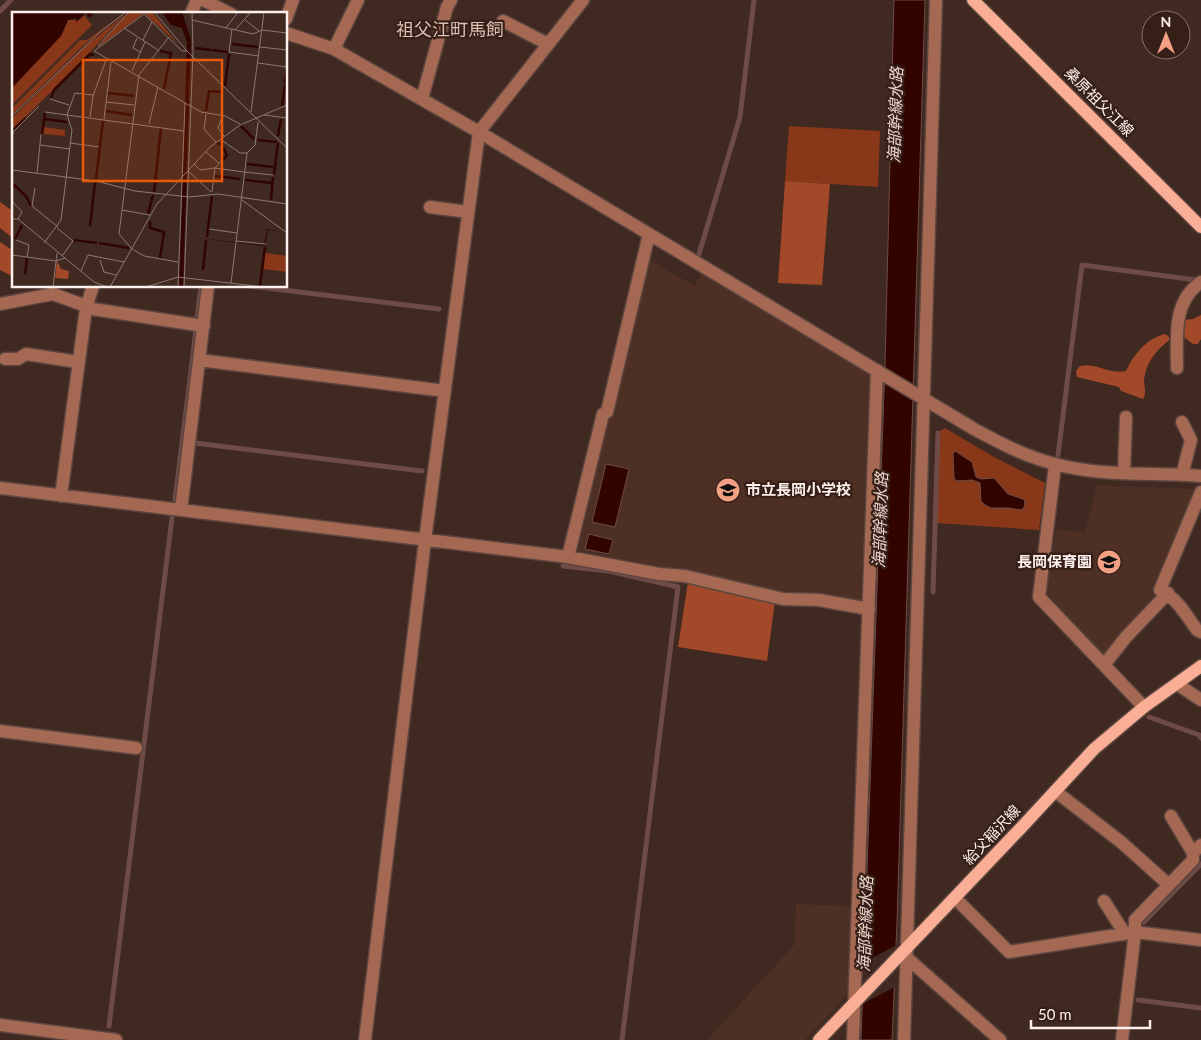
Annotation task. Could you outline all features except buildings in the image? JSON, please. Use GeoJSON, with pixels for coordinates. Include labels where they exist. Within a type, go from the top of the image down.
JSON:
{"type":"FeatureCollection","features":[{"type":"Feature","properties":{"kind":"main road","name":"桑原祖父江線"},"geometry":{"type":"LineString","coordinates":[[973,0],[1201,227]]}},
{"type":"Feature","properties":{"kind":"main road","name":"給父稲沢線"},"geometry":{"type":"LineString","coordinates":[[820,1040],[857,999],[904,954],[1094,749],[1144,707],[1201,666]]}},
{"type":"Feature","properties":{"kind":"street"},"geometry":{"type":"LineString","coordinates":[[192,12],[197,0]]}},
{"type":"Feature","properties":{"kind":"street"},"geometry":{"type":"LineString","coordinates":[[203,0],[227,12]]}},
{"type":"Feature","properties":{"kind":"street"},"geometry":{"type":"LineString","coordinates":[[288,14],[293,0]]}},
{"type":"Feature","properties":{"kind":"street"},"geometry":{"type":"LineString","coordinates":[[334,49],[358,0]]}},
{"type":"Feature","properties":{"kind":"street"},"geometry":{"type":"LineString","coordinates":[[422,99],[447,7],[452,0]]}},
{"type":"Feature","properties":{"kind":"street"},"geometry":{"type":"LineString","coordinates":[[365,1040],[425,540],[479,132],[583,0]]}},
{"type":"Feature","properties":{"kind":"street"},"geometry":{"type":"LineString","coordinates":[[904,1040],[904,954],[920,397],[936,0]]}},
{"type":"Feature","properties":{"kind":"street"},"geometry":{"type":"LineString","coordinates":[[503,21],[548,44]]}},
{"type":"Feature","properties":{"kind":"street"},"geometry":{"type":"LineString","coordinates":[[288,34],[334,49],[422,99],[974,429],[1018,452],[1055,464],[1089,471],[1201,476]]}},
{"type":"Feature","properties":{"kind":"street"},"geometry":{"type":"LineString","coordinates":[[430,207],[468,212]]}},
{"type":"Feature","properties":{"kind":"street"},"geometry":{"type":"LineString","coordinates":[[568,557],[603,414],[607,412],[649,234]]}},
{"type":"Feature","properties":{"kind":"street"},"geometry":{"type":"LineString","coordinates":[[1177,368],[1180,309],[1189,294],[1201,282]]}},
{"type":"Feature","properties":{"kind":"street"},"geometry":{"type":"LineString","coordinates":[[61,496],[86,307],[92,288]]}},
{"type":"Feature","properties":{"kind":"street"},"geometry":{"type":"LineString","coordinates":[[181,510],[208,288]]}},
{"type":"Feature","properties":{"kind":"street"},"geometry":{"type":"LineString","coordinates":[[0,304],[53,294],[86,307],[204,326]]}},
{"type":"Feature","properties":{"kind":"street"},"geometry":{"type":"LineString","coordinates":[[5,359],[18,359],[26,354],[78,362]]}},
{"type":"Feature","properties":{"kind":"street"},"geometry":{"type":"LineString","coordinates":[[199,360],[445,391]]}},
{"type":"Feature","properties":{"kind":"street"},"geometry":{"type":"LineString","coordinates":[[853,1040],[857,999],[878,371]]}},
{"type":"Feature","properties":{"kind":"street"},"geometry":{"type":"LineString","coordinates":[[1124,473],[1126,417]]}},
{"type":"Feature","properties":{"kind":"street"},"geometry":{"type":"LineString","coordinates":[[1182,422],[1191,440],[1182,475]]}},
{"type":"Feature","properties":{"kind":"street"},"geometry":{"type":"LineString","coordinates":[[1055,464],[1039,597],[1144,707]]}},
{"type":"Feature","properties":{"kind":"street"},"geometry":{"type":"LineString","coordinates":[[0,488],[568,557],[659,574],[685,576],[783,599],[819,600],[869,609]]}},
{"type":"Feature","properties":{"kind":"street"},"geometry":{"type":"LineString","coordinates":[[1201,492],[1160,590],[1168,593],[1178,603],[1197,630],[1201,632]]}},
{"type":"Feature","properties":{"kind":"street"},"geometry":{"type":"LineString","coordinates":[[1104,665],[1126,636],[1168,593]]}},
{"type":"Feature","properties":{"kind":"street"},"geometry":{"type":"LineString","coordinates":[[1177,684],[1201,700]]}},
{"type":"Feature","properties":{"kind":"street"},"geometry":{"type":"LineString","coordinates":[[0,731],[136,748]]}},
{"type":"Feature","properties":{"kind":"street"},"geometry":{"type":"LineString","coordinates":[[1055,791],[1121,842],[1169,885]]}},
{"type":"Feature","properties":{"kind":"street"},"geometry":{"type":"LineString","coordinates":[[1122,1040],[1130,933],[1136,920],[1196,853],[1171,816]]}},
{"type":"Feature","properties":{"kind":"street"},"geometry":{"type":"LineString","coordinates":[[955,898],[1010,952],[1130,933],[1201,940]]}},
{"type":"Feature","properties":{"kind":"street"},"geometry":{"type":"LineString","coordinates":[[1104,901],[1130,933]]}},
{"type":"Feature","properties":{"kind":"street"},"geometry":{"type":"LineString","coordinates":[[904,954],[1000,1040]]}},
{"type":"Feature","properties":{"kind":"street"},"geometry":{"type":"LineString","coordinates":[[0,1026],[116,1040]]}},
{"type":"Feature","properties":{"kind":"shaded area"},"geometry":{"type":"Polygon","coordinates":[[[789,126],[880,131],[878,187],[785,181],[789,126]]]}},
{"type":"Feature","properties":{"kind":"shaded area"},"geometry":{"type":"Polygon","coordinates":[[[785,181],[830,184],[822,285],[778,283],[785,181]]]}},
{"type":"Feature","properties":{"kind":"shaded area"},"geometry":{"type":"Polygon","coordinates":[[[0,202],[12,211],[12,237],[0,228],[0,202]]]}},
{"type":"Feature","properties":{"kind":"shaded area"},"geometry":{"type":"Polygon","coordinates":[[[0,242],[12,250],[12,276],[0,270],[0,242]]]}},
{"type":"Feature","properties":{"kind":"shaded area","name":"市立長岡小学校"},"geometry":{"type":"Polygon","coordinates":[[[646,258],[695,286],[701,274],[870,374],[870,427],[867,427],[861,604],[784,596],[576,553],[646,258]]]}},
{"type":"Feature","properties":{"kind":"shaded area"},"geometry":{"type":"Polygon","coordinates":[[[1201,315],[1201,339],[1198,344],[1193,344],[1181,335],[1183,320],[1193,319],[1201,315]]]}},
{"type":"Feature","properties":{"kind":"shaded area"},"geometry":{"type":"Polygon","coordinates":[[[1165,334],[1169,337],[1169,340],[1149,362],[1144,380],[1145,392],[1143,399],[1121,391],[1119,387],[1077,377],[1076,371],[1080,366],[1086,365],[1120,372],[1126,371],[1146,343],[1165,334]]]}},
{"type":"Feature","properties":{"kind":"shaded area"},"geometry":{"type":"Polygon","coordinates":[[[945,428],[994,457],[1045,483],[1039,530],[937,523],[938,432],[945,428]]]}},
{"type":"Feature","properties":{"kind":"shaded area","name":"長岡保育園"},"geometry":{"type":"Polygon","coordinates":[[[1097,485],[1197,489],[1185,514],[1156,590],[1162,593],[1106,658],[1046,595],[1056,529],[1085,533],[1097,485]]]}},
{"type":"Feature","properties":{"kind":"shaded area"},"geometry":{"type":"Polygon","coordinates":[[[688,582],[775,601],[767,661],[678,647],[688,582]]]}},
{"type":"Feature","properties":{"kind":"shaded area"},"geometry":{"type":"Polygon","coordinates":[[[796,904],[852,906],[848,994],[805,1040],[707,1040],[794,945],[796,904]]]}},
{"type":"Feature","properties":{"kind":"water","name":"海部幹線水路"},"geometry":{"type":"Polygon","coordinates":[[[894,0],[925,0],[897,923],[892,1040],[861,1040],[885,364],[894,0]]]}},
{"type":"Feature","properties":{"kind":"water"},"geometry":{"type":"Polygon","coordinates":[[[955,451],[972,462],[976,477],[981,479],[994,478],[1008,494],[1025,501],[1024,508],[1021,510],[991,508],[985,505],[981,501],[980,483],[972,480],[956,481],[954,478],[953,453],[955,451]]]}},
{"type":"Feature","properties":{"kind":"water"},"geometry":{"type":"Polygon","coordinates":[[[606,464],[629,469],[615,527],[592,522],[606,464]]]}},
{"type":"Feature","properties":{"kind":"water"},"geometry":{"type":"Polygon","coordinates":[[[589,534],[613,540],[609,554],[585,549],[589,534]]]}},
{"type":"Feature","properties":{"kind":"pier"},"geometry":{"type":"Polygon","coordinates":[[[898,944],[897,986],[860,1005],[861,964],[898,944]]]}},
{"type":"Feature","properties":{"kind":"waterway"},"geometry":{"type":"LineString","coordinates":[[0,11],[11,0]]}},
{"type":"Feature","properties":{"kind":"waterway"},"geometry":{"type":"LineString","coordinates":[[699,254],[740,117],[754,0]]}},
{"type":"Feature","properties":{"kind":"waterway"},"geometry":{"type":"LineString","coordinates":[[1058,455],[1082,265],[1196,280]]}},
{"type":"Feature","properties":{"kind":"waterway"},"geometry":{"type":"LineString","coordinates":[[197,319],[201,288]]}},
{"type":"Feature","properties":{"kind":"waterway"},"geometry":{"type":"LineString","coordinates":[[266,288],[439,309]]}},
{"type":"Feature","properties":{"kind":"waterway"},"geometry":{"type":"LineString","coordinates":[[175,500],[196,330]]}},
{"type":"Feature","properties":{"kind":"waterway"},"geometry":{"type":"LineString","coordinates":[[933,592],[938,433]]}},
{"type":"Feature","properties":{"kind":"waterway"},"geometry":{"type":"LineString","coordinates":[[195,443],[422,471]]}},
{"type":"Feature","properties":{"kind":"waterway"},"geometry":{"type":"LineString","coordinates":[[109,1026],[172,518]]}},
{"type":"Feature","properties":{"kind":"waterway"},"geometry":{"type":"LineString","coordinates":[[563,566],[609,571],[678,587],[622,1040]]}},
{"type":"Feature","properties":{"kind":"waterway"},"geometry":{"type":"LineString","coordinates":[[1149,717],[1199,735],[1201,738]]}},
{"type":"Feature","properties":{"kind":"waterway"},"geometry":{"type":"LineString","coordinates":[[1144,922],[1201,864]]}},
{"type":"Feature","properties":{"kind":"waterway"},"geometry":{"type":"LineString","coordinates":[[1138,1000],[1201,1008]]}},
{"type":"Feature","properties":{"kind":"place","name":"市立長岡小学校"},"geometry":{"type":"Point","coordinates":[728,490]}},
{"type":"Feature","properties":{"kind":"place","name":"長岡保育園"},"geometry":{"type":"Point","coordinates":[1109,562]}},
{"type":"Feature","properties":{"kind":"district","name":"祖父江町馬飼"},"geometry":{"type":"Point","coordinates":[450,30]}}]}
